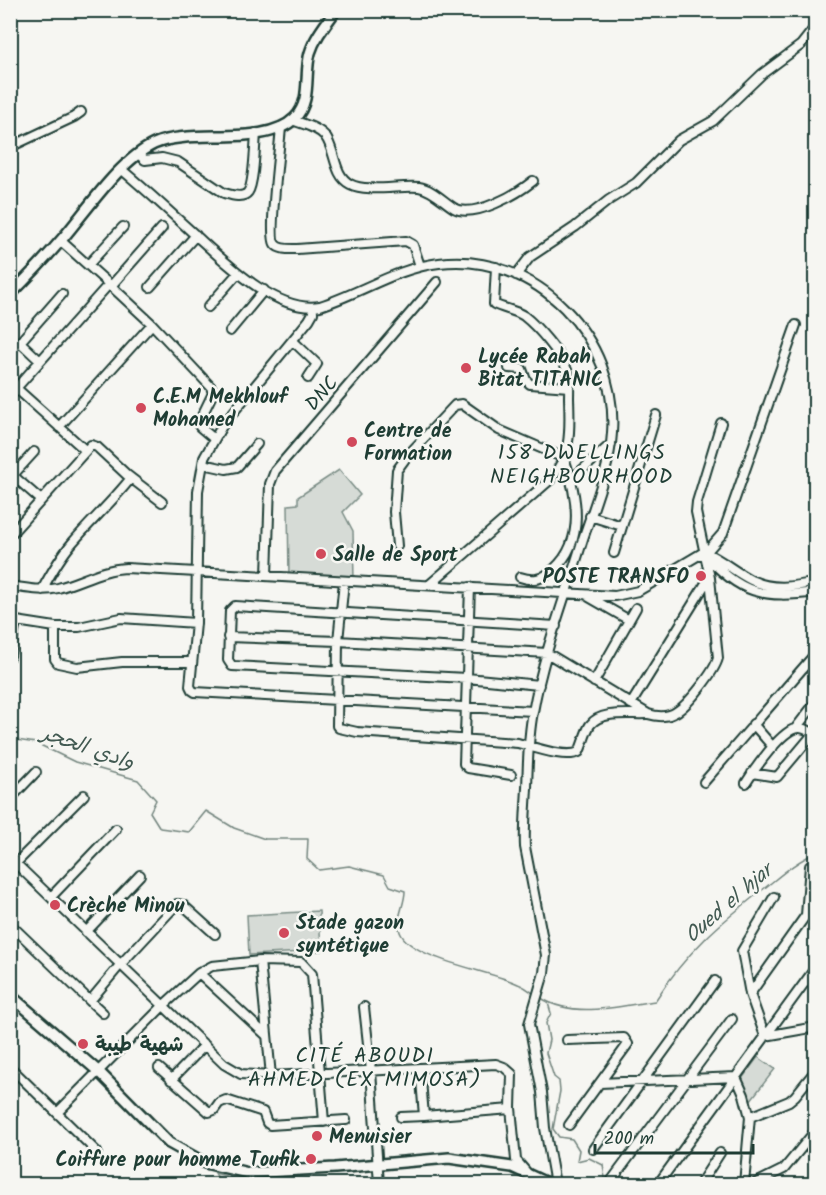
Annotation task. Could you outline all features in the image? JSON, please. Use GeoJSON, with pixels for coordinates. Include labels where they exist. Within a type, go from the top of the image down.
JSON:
{"type":"FeatureCollection","features":[{"type":"Feature","properties":{"kind":"main road"},"geometry":{"type":"LineString","coordinates":[[10,295],[61,241],[121,169],[138,154],[157,143],[176,138],[256,133],[281,127],[292,120],[304,102],[311,50],[336,10]]}},
{"type":"Feature","properties":{"kind":"main road"},"geometry":{"type":"LineString","coordinates":[[10,995],[99,1072],[170,1143],[205,1163],[248,1173],[449,1158],[512,1167],[549,1185]]}},
{"type":"Feature","properties":{"kind":"street"},"geometry":{"type":"LineString","coordinates":[[516,275],[530,257],[636,183],[676,142],[713,121],[762,74],[801,45],[816,26]]}},
{"type":"Feature","properties":{"kind":"street"},"geometry":{"type":"LineString","coordinates":[[10,147],[81,112]]}},
{"type":"Feature","properties":{"kind":"street"},"geometry":{"type":"LineString","coordinates":[[292,120],[324,136],[340,173],[348,182],[358,187],[422,188],[458,210],[468,211],[514,195],[533,181]]}},
{"type":"Feature","properties":{"kind":"street"},"geometry":{"type":"LineString","coordinates":[[281,127],[272,225],[272,238],[276,245],[280,248],[297,249],[406,241],[413,245],[420,266]]}},
{"type":"Feature","properties":{"kind":"street"},"geometry":{"type":"LineString","coordinates":[[138,154],[145,160],[162,158],[178,162],[227,194],[244,196],[248,192],[251,180],[256,133]]}},
{"type":"Feature","properties":{"kind":"street"},"geometry":{"type":"LineString","coordinates":[[121,169],[238,273],[264,290],[299,306],[313,307],[348,296],[420,266],[457,261],[496,267],[534,284],[556,298],[587,334],[601,362],[610,394],[611,444],[567,594],[547,653],[533,711],[529,747],[525,839],[546,955],[529,1024],[542,1092],[545,1128],[555,1185]]}},
{"type":"Feature","properties":{"kind":"street"},"geometry":{"type":"LineString","coordinates":[[88,266],[123,227]]}},
{"type":"Feature","properties":{"kind":"street"},"geometry":{"type":"LineString","coordinates":[[85,450],[13,392],[162,228]]}},
{"type":"Feature","properties":{"kind":"street"},"geometry":{"type":"LineString","coordinates":[[150,288],[196,235]]}},
{"type":"Feature","properties":{"kind":"street"},"geometry":{"type":"LineString","coordinates":[[61,241],[152,324],[212,388],[213,393],[198,424],[213,438]]}},
{"type":"Feature","properties":{"kind":"street"},"geometry":{"type":"LineString","coordinates":[[429,585],[555,475],[564,458],[570,434],[569,387],[566,368],[540,333],[523,315],[494,304],[496,267]]}},
{"type":"Feature","properties":{"kind":"street"},"geometry":{"type":"LineString","coordinates":[[208,307],[238,273]]}},
{"type":"Feature","properties":{"kind":"street","name":"DNC"},"geometry":{"type":"LineString","coordinates":[[267,576],[270,484],[275,471],[437,282]]}},
{"type":"Feature","properties":{"kind":"street"},"geometry":{"type":"LineString","coordinates":[[230,331],[264,290]]}},
{"type":"Feature","properties":{"kind":"street"},"geometry":{"type":"LineString","coordinates":[[10,348],[20,342],[62,294]]}},
{"type":"Feature","properties":{"kind":"street"},"geometry":{"type":"LineString","coordinates":[[313,307],[311,317],[293,341],[213,438],[203,464],[198,491],[196,623],[190,686],[194,692],[533,711]]}},
{"type":"Feature","properties":{"kind":"street"},"geometry":{"type":"LineString","coordinates":[[59,427],[152,324]]}},
{"type":"Feature","properties":{"kind":"street"},"geometry":{"type":"LineString","coordinates":[[10,586],[42,590],[58,588],[117,568],[470,587],[588,596],[615,597],[638,591],[704,552],[719,539],[729,521],[796,325]]}},
{"type":"Feature","properties":{"kind":"street"},"geometry":{"type":"LineString","coordinates":[[293,341],[317,364],[308,378]]}},
{"type":"Feature","properties":{"kind":"street"},"geometry":{"type":"LineString","coordinates":[[20,342],[40,361]]}},
{"type":"Feature","properties":{"kind":"street"},"geometry":{"type":"LineString","coordinates":[[509,368],[522,369],[525,380],[531,384],[569,387]]}},
{"type":"Feature","properties":{"kind":"street"},"geometry":{"type":"LineString","coordinates":[[397,546],[394,512],[397,470],[408,455],[457,404],[465,405],[500,430],[564,458],[576,509],[576,523],[568,552],[560,564],[543,578],[535,581],[520,577]]}},
{"type":"Feature","properties":{"kind":"street"},"geometry":{"type":"LineString","coordinates":[[614,553],[656,416]]}},
{"type":"Feature","properties":{"kind":"street"},"geometry":{"type":"LineString","coordinates":[[344,581],[337,670],[337,726],[341,729],[518,743],[537,750],[576,754],[590,725],[597,719],[648,714],[662,717],[676,712],[683,707],[716,664],[718,650],[710,578],[696,507],[721,423]]}},
{"type":"Feature","properties":{"kind":"street"},"geometry":{"type":"LineString","coordinates":[[203,464],[226,469],[237,467],[257,444]]}},
{"type":"Feature","properties":{"kind":"street"},"geometry":{"type":"LineString","coordinates":[[571,480],[611,444]]}},
{"type":"Feature","properties":{"kind":"street"},"geometry":{"type":"LineString","coordinates":[[10,535],[89,446],[94,445],[162,502]]}},
{"type":"Feature","properties":{"kind":"street"},"geometry":{"type":"LineString","coordinates":[[34,452],[12,474],[41,500]]}},
{"type":"Feature","properties":{"kind":"street"},"geometry":{"type":"LineString","coordinates":[[42,590],[55,566],[72,543],[131,478]]}},
{"type":"Feature","properties":{"kind":"street"},"geometry":{"type":"LineString","coordinates":[[590,516],[622,526]]}},
{"type":"Feature","properties":{"kind":"street"},"geometry":{"type":"LineString","coordinates":[[704,552],[751,580],[773,587],[816,582]]}},
{"type":"Feature","properties":{"kind":"street"},"geometry":{"type":"LineString","coordinates":[[704,552],[721,572],[764,595],[782,596],[816,592]]}},
{"type":"Feature","properties":{"kind":"street"},"geometry":{"type":"LineString","coordinates":[[631,704],[710,578]]}},
{"type":"Feature","properties":{"kind":"street"},"geometry":{"type":"LineString","coordinates":[[470,587],[464,738],[465,767],[511,775]]}},
{"type":"Feature","properties":{"kind":"street"},"geometry":{"type":"LineString","coordinates":[[588,596],[629,620]]}},
{"type":"Feature","properties":{"kind":"street"},"geometry":{"type":"LineString","coordinates":[[540,685],[467,678],[232,666],[228,660],[230,611],[234,607],[556,626]]}},
{"type":"Feature","properties":{"kind":"street"},"geometry":{"type":"LineString","coordinates":[[594,682],[636,608]]}},
{"type":"Feature","properties":{"kind":"street"},"geometry":{"type":"LineString","coordinates":[[10,656],[14,620],[55,627],[79,627],[121,618],[196,623]]}},
{"type":"Feature","properties":{"kind":"street"},"geometry":{"type":"LineString","coordinates":[[55,627],[54,657],[57,663],[64,665],[77,667],[122,662],[192,662]]}},
{"type":"Feature","properties":{"kind":"street"},"geometry":{"type":"LineString","coordinates":[[228,637],[547,653],[648,714]]}},
{"type":"Feature","properties":{"kind":"street"},"geometry":{"type":"LineString","coordinates":[[704,782],[816,653]]}},
{"type":"Feature","properties":{"kind":"street"},"geometry":{"type":"LineString","coordinates":[[746,783],[773,747],[796,728],[816,702]]}},
{"type":"Feature","properties":{"kind":"street"},"geometry":{"type":"LineString","coordinates":[[753,724],[773,747]]}},
{"type":"Feature","properties":{"kind":"street"},"geometry":{"type":"LineString","coordinates":[[752,773],[777,777],[788,766],[814,734],[796,728]]}},
{"type":"Feature","properties":{"kind":"street"},"geometry":{"type":"LineString","coordinates":[[10,799],[36,772]]}},
{"type":"Feature","properties":{"kind":"street"},"geometry":{"type":"LineString","coordinates":[[84,795],[12,863],[51,897],[224,1064],[241,1074],[271,1076],[496,1064],[512,1074],[511,1109],[516,1160],[528,1173]]}},
{"type":"Feature","properties":{"kind":"street"},"geometry":{"type":"LineString","coordinates":[[51,897],[116,829]]}},
{"type":"Feature","properties":{"kind":"street"},"geometry":{"type":"LineString","coordinates":[[806,915],[810,866]]}},
{"type":"Feature","properties":{"kind":"street"},"geometry":{"type":"LineString","coordinates":[[86,932],[140,875]]}},
{"type":"Feature","properties":{"kind":"street"},"geometry":{"type":"LineString","coordinates":[[765,1036],[750,994],[742,951],[774,897]]}},
{"type":"Feature","properties":{"kind":"street"},"geometry":{"type":"LineString","coordinates":[[90,1000],[177,904],[183,905],[215,934]]}},
{"type":"Feature","properties":{"kind":"street"},"geometry":{"type":"LineString","coordinates":[[750,994],[806,915],[816,906]]}},
{"type":"Feature","properties":{"kind":"street"},"geometry":{"type":"LineString","coordinates":[[10,924],[103,1014]]}},
{"type":"Feature","properties":{"kind":"street"},"geometry":{"type":"LineString","coordinates":[[260,961],[265,1034],[271,1076]]}},
{"type":"Feature","properties":{"kind":"street"},"geometry":{"type":"LineString","coordinates":[[57,1113],[199,973],[212,966],[260,961],[301,962],[312,974],[324,1122]]}},
{"type":"Feature","properties":{"kind":"street"},"geometry":{"type":"LineString","coordinates":[[658,1185],[816,967]]}},
{"type":"Feature","properties":{"kind":"street"},"geometry":{"type":"LineString","coordinates":[[199,973],[265,1034]]}},
{"type":"Feature","properties":{"kind":"street"},"geometry":{"type":"LineString","coordinates":[[593,1149],[716,981]]}},
{"type":"Feature","properties":{"kind":"street"},"geometry":{"type":"LineString","coordinates":[[364,1007],[379,1185]]}},
{"type":"Feature","properties":{"kind":"street"},"geometry":{"type":"LineString","coordinates":[[609,1185],[732,1019]]}},
{"type":"Feature","properties":{"kind":"street"},"geometry":{"type":"LineString","coordinates":[[765,1036],[816,1027]]}},
{"type":"Feature","properties":{"kind":"street"},"geometry":{"type":"LineString","coordinates":[[567,1040],[626,1040],[628,1044],[569,1125]]}},
{"type":"Feature","properties":{"kind":"street"},"geometry":{"type":"LineString","coordinates":[[171,1080],[205,1045]]}},
{"type":"Feature","properties":{"kind":"street"},"geometry":{"type":"LineString","coordinates":[[10,1067],[97,1152]]}},
{"type":"Feature","properties":{"kind":"street"},"geometry":{"type":"LineString","coordinates":[[159,1068],[209,1112],[226,1100],[263,1112],[270,1125],[346,1120]]}},
{"type":"Feature","properties":{"kind":"street"},"geometry":{"type":"LineString","coordinates":[[420,1068],[424,1116]]}},
{"type":"Feature","properties":{"kind":"street"},"geometry":{"type":"LineString","coordinates":[[750,1117],[789,1101],[816,1070]]}},
{"type":"Feature","properties":{"kind":"street"},"geometry":{"type":"LineString","coordinates":[[600,1083],[736,1077]]}},
{"type":"Feature","properties":{"kind":"street"},"geometry":{"type":"LineString","coordinates":[[736,1077],[750,1117],[744,1185]]}},
{"type":"Feature","properties":{"kind":"street"},"geometry":{"type":"LineString","coordinates":[[402,1117],[511,1109]]}},
{"type":"Feature","properties":{"kind":"street"},"geometry":{"type":"LineString","coordinates":[[754,1185],[784,1169],[816,1130]]}},
{"type":"Feature","properties":{"kind":"street"},"geometry":{"type":"LineString","coordinates":[[806,1143],[816,1141]]}},
{"type":"Feature","properties":{"kind":"street"},"geometry":{"type":"LineString","coordinates":[[700,1185],[720,1153]]}},
{"type":"Feature","properties":{"kind":"shaded area","name":"Salle de Sport"},"geometry":{"type":"Polygon","coordinates":[[[339,470],[360,495],[343,512],[353,531],[354,581],[289,577],[288,505],[298,504],[298,497],[339,470]]]}},
{"type":"Feature","properties":{"kind":"shaded area","name":"Stade gazon syntétique"},"geometry":{"type":"Polygon","coordinates":[[[319,911],[321,951],[249,955],[247,915],[319,911]]]}},
{"type":"Feature","properties":{"kind":"shaded area"},"geometry":{"type":"Polygon","coordinates":[[[758,1057],[775,1069],[750,1101],[741,1080],[758,1057]]]}},
{"type":"Feature","properties":{"kind":"shaded area"},"geometry":{"type":"Polygon","coordinates":[[[215,1173],[240,1180],[242,1184],[221,1184],[215,1173]]]}},
{"type":"Feature","properties":{"kind":"waterway","name":"وادي الحجر"},"geometry":{"type":"LineString","coordinates":[[10,739],[36,743],[75,762],[138,780],[156,800],[150,812],[160,828],[189,832],[206,811],[234,828],[265,839],[308,839],[307,859],[319,870],[349,866],[384,875],[390,886],[405,891],[399,927],[407,942],[454,964],[506,979],[534,994]]}},
{"type":"Feature","properties":{"kind":"waterway","name":"Oued el hjar"},"geometry":{"type":"LineString","coordinates":[[541,998],[568,1008],[582,1009],[612,1008],[655,1001],[679,967],[719,926],[790,868],[816,853]]}},
{"type":"Feature","properties":{"kind":"waterway"},"geometry":{"type":"LineString","coordinates":[[548,1003],[551,1013],[546,1023],[549,1040],[546,1053],[554,1077],[559,1081],[560,1091],[553,1129],[559,1137],[572,1139],[579,1150],[577,1161],[589,1158],[603,1165],[605,1178]]}},
{"type":"Feature","properties":{"kind":"place","name":"Lycée Rabah Bitat TITANIC"},"geometry":{"type":"Point","coordinates":[466,368]}},
{"type":"Feature","properties":{"kind":"place","name":"C.E.M Mekhlouf Mohamed"},"geometry":{"type":"Point","coordinates":[141,408]}},
{"type":"Feature","properties":{"kind":"place","name":"Centre de Formation"},"geometry":{"type":"Point","coordinates":[352,442]}},
{"type":"Feature","properties":{"kind":"place","name":"Salle de Sport"},"geometry":{"type":"Point","coordinates":[321,554]}},
{"type":"Feature","properties":{"kind":"place","name":"POSTE TRANSFO"},"geometry":{"type":"Point","coordinates":[701,576]}},
{"type":"Feature","properties":{"kind":"place","name":"Crèche Minou"},"geometry":{"type":"Point","coordinates":[55,905]}},
{"type":"Feature","properties":{"kind":"place","name":"Stade gazon syntétique"},"geometry":{"type":"Point","coordinates":[284,933]}},
{"type":"Feature","properties":{"kind":"place","name":"شهية طيبة"},"geometry":{"type":"Point","coordinates":[83,1044]}},
{"type":"Feature","properties":{"kind":"place","name":"Menuisier"},"geometry":{"type":"Point","coordinates":[317,1136]}},
{"type":"Feature","properties":{"kind":"place","name":"Coiffure pour homme Toufik"},"geometry":{"type":"Point","coordinates":[311,1159]}},
{"type":"Feature","properties":{"kind":"district","name":"158 DWELLINGS NEIGHBOURHOOD"},"geometry":{"type":"Point","coordinates":[582,464]}},
{"type":"Feature","properties":{"kind":"district","name":"CITÉ ABOUDI AHMED (EX MIMOSA)"},"geometry":{"type":"Point","coordinates":[365,1067]}}]}
